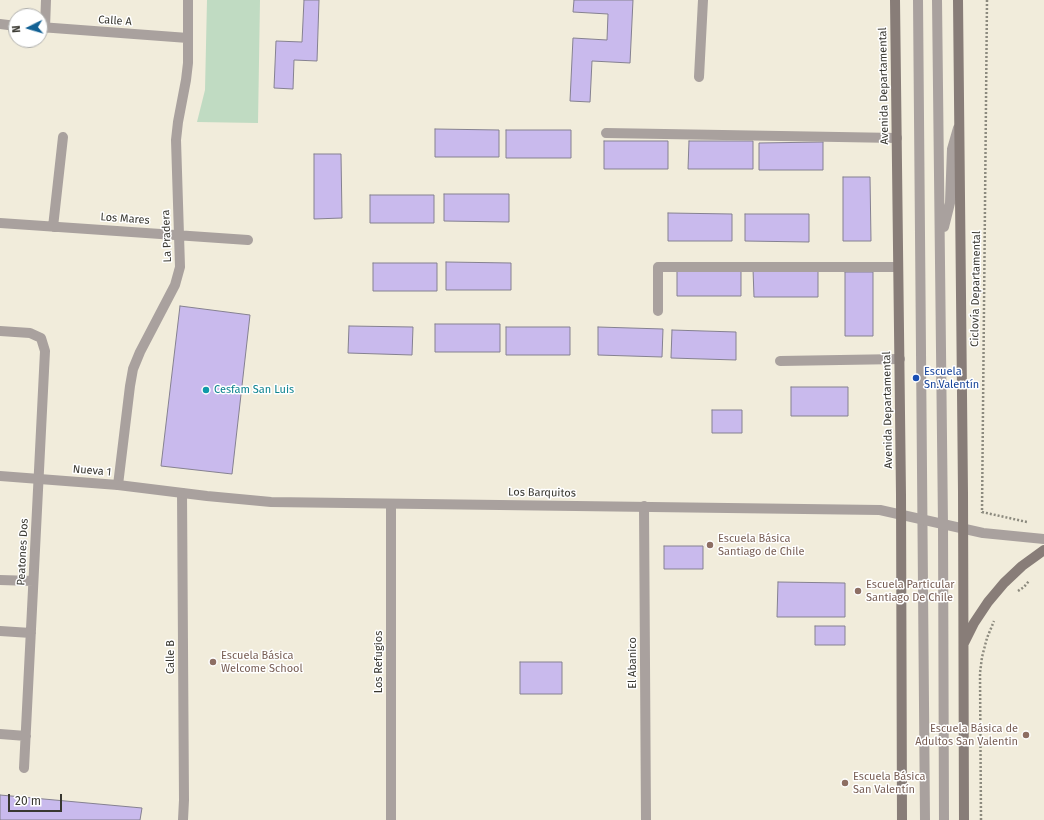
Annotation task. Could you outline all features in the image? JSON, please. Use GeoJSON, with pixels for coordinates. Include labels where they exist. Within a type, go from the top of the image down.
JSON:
{"type":"FeatureCollection","features":[{"type":"Feature","properties":{"kind":"main road","name":"Avenida Departamental"},"geometry":{"type":"LineString","coordinates":[[895,0],[900,359],[902,820]]}},
{"type":"Feature","properties":{"kind":"main road"},"geometry":{"type":"LineString","coordinates":[[958,0],[964,645],[964,820]]}},
{"type":"Feature","properties":{"kind":"main road"},"geometry":{"type":"LineString","coordinates":[[964,645],[974,623],[988,602],[1022,566],[1044,550]]}},
{"type":"Feature","properties":{"kind":"street","name":"La Pradera"},"geometry":{"type":"LineString","coordinates":[[118,485],[133,369],[136,360],[175,285],[178,276],[180,259],[176,140],[186,80],[188,0]]}},
{"type":"Feature","properties":{"kind":"street"},"geometry":{"type":"LineString","coordinates":[[699,77],[703,0]]}},
{"type":"Feature","properties":{"kind":"street"},"geometry":{"type":"LineString","coordinates":[[918,0],[925,820]]}},
{"type":"Feature","properties":{"kind":"street"},"geometry":{"type":"LineString","coordinates":[[937,0],[943,524],[944,820]]}},
{"type":"Feature","properties":{"kind":"street","name":"Calle A"},"geometry":{"type":"LineString","coordinates":[[48,27],[188,38]]}},
{"type":"Feature","properties":{"kind":"street"},"geometry":{"type":"LineString","coordinates":[[940,240],[950,203],[952,149],[959,124]]}},
{"type":"Feature","properties":{"kind":"street"},"geometry":{"type":"LineString","coordinates":[[606,133],[897,138]]}},
{"type":"Feature","properties":{"kind":"street"},"geometry":{"type":"LineString","coordinates":[[53,226],[63,137]]}},
{"type":"Feature","properties":{"kind":"street","name":"Los Mares"},"geometry":{"type":"LineString","coordinates":[[0,223],[248,240]]}},
{"type":"Feature","properties":{"kind":"street"},"geometry":{"type":"LineString","coordinates":[[658,311],[658,267],[898,267]]}},
{"type":"Feature","properties":{"kind":"street","name":"Peatones Dos"},"geometry":{"type":"LineString","coordinates":[[0,331],[30,333],[41,338],[45,351],[24,768]]}},
{"type":"Feature","properties":{"kind":"street"},"geometry":{"type":"LineString","coordinates":[[780,361],[900,359]]}},
{"type":"Feature","properties":{"kind":"street","name":"Nueva 1"},"geometry":{"type":"LineString","coordinates":[[0,476],[118,485],[182,493]]}},
{"type":"Feature","properties":{"kind":"street","name":"Los Barquitos"},"geometry":{"type":"LineString","coordinates":[[182,493],[265,502],[880,510],[963,529],[1005,536],[1044,539]]}},
{"type":"Feature","properties":{"kind":"street","name":"Calle B"},"geometry":{"type":"LineString","coordinates":[[182,493],[183,820]]}},
{"type":"Feature","properties":{"kind":"street","name":"Los Refugios"},"geometry":{"type":"LineString","coordinates":[[391,504],[391,820]]}},
{"type":"Feature","properties":{"kind":"street","name":"El Abanico"},"geometry":{"type":"LineString","coordinates":[[644,506],[646,820]]}},
{"type":"Feature","properties":{"kind":"street"},"geometry":{"type":"LineString","coordinates":[[0,580],[33,581]]}},
{"type":"Feature","properties":{"kind":"street"},"geometry":{"type":"LineString","coordinates":[[0,631],[31,633]]}},
{"type":"Feature","properties":{"kind":"street"},"geometry":{"type":"LineString","coordinates":[[0,734],[26,736]]}},
{"type":"Feature","properties":{"kind":"path","name":"Ciclovía Departamental"},"geometry":{"type":"LineString","coordinates":[[987,0],[982,512],[1033,524]]}},
{"type":"Feature","properties":{"kind":"path"},"geometry":{"type":"LineString","coordinates":[[1014,593],[1024,587],[1032,577]]}},
{"type":"Feature","properties":{"kind":"path"},"geometry":{"type":"LineString","coordinates":[[981,820],[980,673],[987,638],[994,620]]}},
{"type":"Feature","properties":{"kind":"green space"},"geometry":{"type":"Polygon","coordinates":[[[207,0],[260,0],[258,123],[197,122],[205,90],[207,0]]]}},
{"type":"Feature","properties":{"kind":"building"},"geometry":{"type":"Polygon","coordinates":[[[304,0],[319,0],[317,61],[294,60],[293,89],[274,88],[276,41],[302,42],[304,0]]]}},
{"type":"Feature","properties":{"kind":"building"},"geometry":{"type":"Polygon","coordinates":[[[574,0],[633,0],[630,63],[592,61],[590,102],[570,101],[573,38],[607,40],[608,14],[573,12],[574,0]]]}},
{"type":"Feature","properties":{"kind":"building"},"geometry":{"type":"Polygon","coordinates":[[[435,129],[499,130],[499,157],[435,157],[435,129]]]}},
{"type":"Feature","properties":{"kind":"building"},"geometry":{"type":"Polygon","coordinates":[[[506,130],[571,130],[571,158],[506,158],[506,130]]]}},
{"type":"Feature","properties":{"kind":"building"},"geometry":{"type":"Polygon","coordinates":[[[604,141],[668,141],[668,169],[604,169],[604,141]]]}},
{"type":"Feature","properties":{"kind":"building"},"geometry":{"type":"Polygon","coordinates":[[[689,141],[753,141],[753,169],[688,169],[689,141]]]}},
{"type":"Feature","properties":{"kind":"building"},"geometry":{"type":"Polygon","coordinates":[[[823,142],[823,170],[759,170],[759,143],[823,142]]]}},
{"type":"Feature","properties":{"kind":"building"},"geometry":{"type":"Polygon","coordinates":[[[314,154],[341,154],[342,218],[314,219],[314,154]]]}},
{"type":"Feature","properties":{"kind":"building"},"geometry":{"type":"Polygon","coordinates":[[[843,177],[870,177],[871,241],[843,241],[843,177]]]}},
{"type":"Feature","properties":{"kind":"building"},"geometry":{"type":"Polygon","coordinates":[[[444,194],[509,194],[509,222],[444,221],[444,194]]]}},
{"type":"Feature","properties":{"kind":"building"},"geometry":{"type":"Polygon","coordinates":[[[370,195],[434,195],[434,223],[370,223],[370,195]]]}},
{"type":"Feature","properties":{"kind":"building"},"geometry":{"type":"Polygon","coordinates":[[[668,213],[732,214],[732,241],[668,241],[668,213]]]}},
{"type":"Feature","properties":{"kind":"building"},"geometry":{"type":"Polygon","coordinates":[[[745,214],[809,214],[809,242],[745,241],[745,214]]]}},
{"type":"Feature","properties":{"kind":"building"},"geometry":{"type":"Polygon","coordinates":[[[446,262],[511,263],[511,290],[446,290],[446,262]]]}},
{"type":"Feature","properties":{"kind":"building"},"geometry":{"type":"Polygon","coordinates":[[[373,263],[437,263],[437,291],[373,291],[373,263]]]}},
{"type":"Feature","properties":{"kind":"building"},"geometry":{"type":"Polygon","coordinates":[[[677,268],[741,268],[741,296],[677,296],[677,268]]]}},
{"type":"Feature","properties":{"kind":"building"},"geometry":{"type":"Polygon","coordinates":[[[753,269],[818,269],[818,297],[754,297],[753,269]]]}},
{"type":"Feature","properties":{"kind":"building"},"geometry":{"type":"Polygon","coordinates":[[[845,272],[873,272],[873,336],[845,336],[845,272]]]}},
{"type":"Feature","properties":{"kind":"building","name":"Cesfam San Luis"},"geometry":{"type":"Polygon","coordinates":[[[180,306],[250,315],[232,474],[161,466],[180,306]]]}},
{"type":"Feature","properties":{"kind":"building"},"geometry":{"type":"Polygon","coordinates":[[[435,324],[500,324],[500,352],[435,352],[435,324]]]}},
{"type":"Feature","properties":{"kind":"building"},"geometry":{"type":"Polygon","coordinates":[[[349,326],[413,327],[412,355],[348,353],[349,326]]]}},
{"type":"Feature","properties":{"kind":"building"},"geometry":{"type":"Polygon","coordinates":[[[506,327],[570,327],[570,355],[506,355],[506,327]]]}},
{"type":"Feature","properties":{"kind":"building"},"geometry":{"type":"Polygon","coordinates":[[[598,327],[663,329],[662,357],[598,355],[598,327]]]}},
{"type":"Feature","properties":{"kind":"building"},"geometry":{"type":"Polygon","coordinates":[[[672,330],[736,332],[736,360],[671,358],[672,330]]]}},
{"type":"Feature","properties":{"kind":"building"},"geometry":{"type":"Polygon","coordinates":[[[791,387],[848,387],[848,416],[791,416],[791,387]]]}},
{"type":"Feature","properties":{"kind":"building"},"geometry":{"type":"Polygon","coordinates":[[[712,410],[742,410],[742,433],[712,433],[712,410]]]}},
{"type":"Feature","properties":{"kind":"building"},"geometry":{"type":"Polygon","coordinates":[[[664,546],[703,546],[703,569],[664,569],[664,546]]]}},
{"type":"Feature","properties":{"kind":"building"},"geometry":{"type":"Polygon","coordinates":[[[778,582],[845,583],[845,617],[777,617],[778,582]]]}},
{"type":"Feature","properties":{"kind":"building"},"geometry":{"type":"Polygon","coordinates":[[[815,626],[845,626],[845,645],[815,645],[815,626]]]}},
{"type":"Feature","properties":{"kind":"building"},"geometry":{"type":"Polygon","coordinates":[[[520,662],[562,662],[562,694],[520,694],[520,662]]]}},
{"type":"Feature","properties":{"kind":"building"},"geometry":{"type":"Polygon","coordinates":[[[0,795],[142,808],[140,820],[0,820],[0,795]]]}},
{"type":"Feature","properties":{"kind":"place","name":"Escuela Sn.Valentín"},"geometry":{"type":"Point","coordinates":[916,378]}},
{"type":"Feature","properties":{"kind":"place","name":"Cesfam San Luis"},"geometry":{"type":"Point","coordinates":[206,390]}},
{"type":"Feature","properties":{"kind":"place","name":"Escuela Básica Santiago de Chile"},"geometry":{"type":"Point","coordinates":[710,545]}},
{"type":"Feature","properties":{"kind":"place","name":"Escuela Particular Santiago De Chile"},"geometry":{"type":"Point","coordinates":[858,591]}},
{"type":"Feature","properties":{"kind":"place","name":"Escuela Básica Welcome School"},"geometry":{"type":"Point","coordinates":[213,662]}},
{"type":"Feature","properties":{"kind":"place","name":"Escuela Básica de Adultos San Valentin"},"geometry":{"type":"Point","coordinates":[1026,735]}},
{"type":"Feature","properties":{"kind":"place","name":"Escuela Básica San Valentín"},"geometry":{"type":"Point","coordinates":[845,783]}}]}
